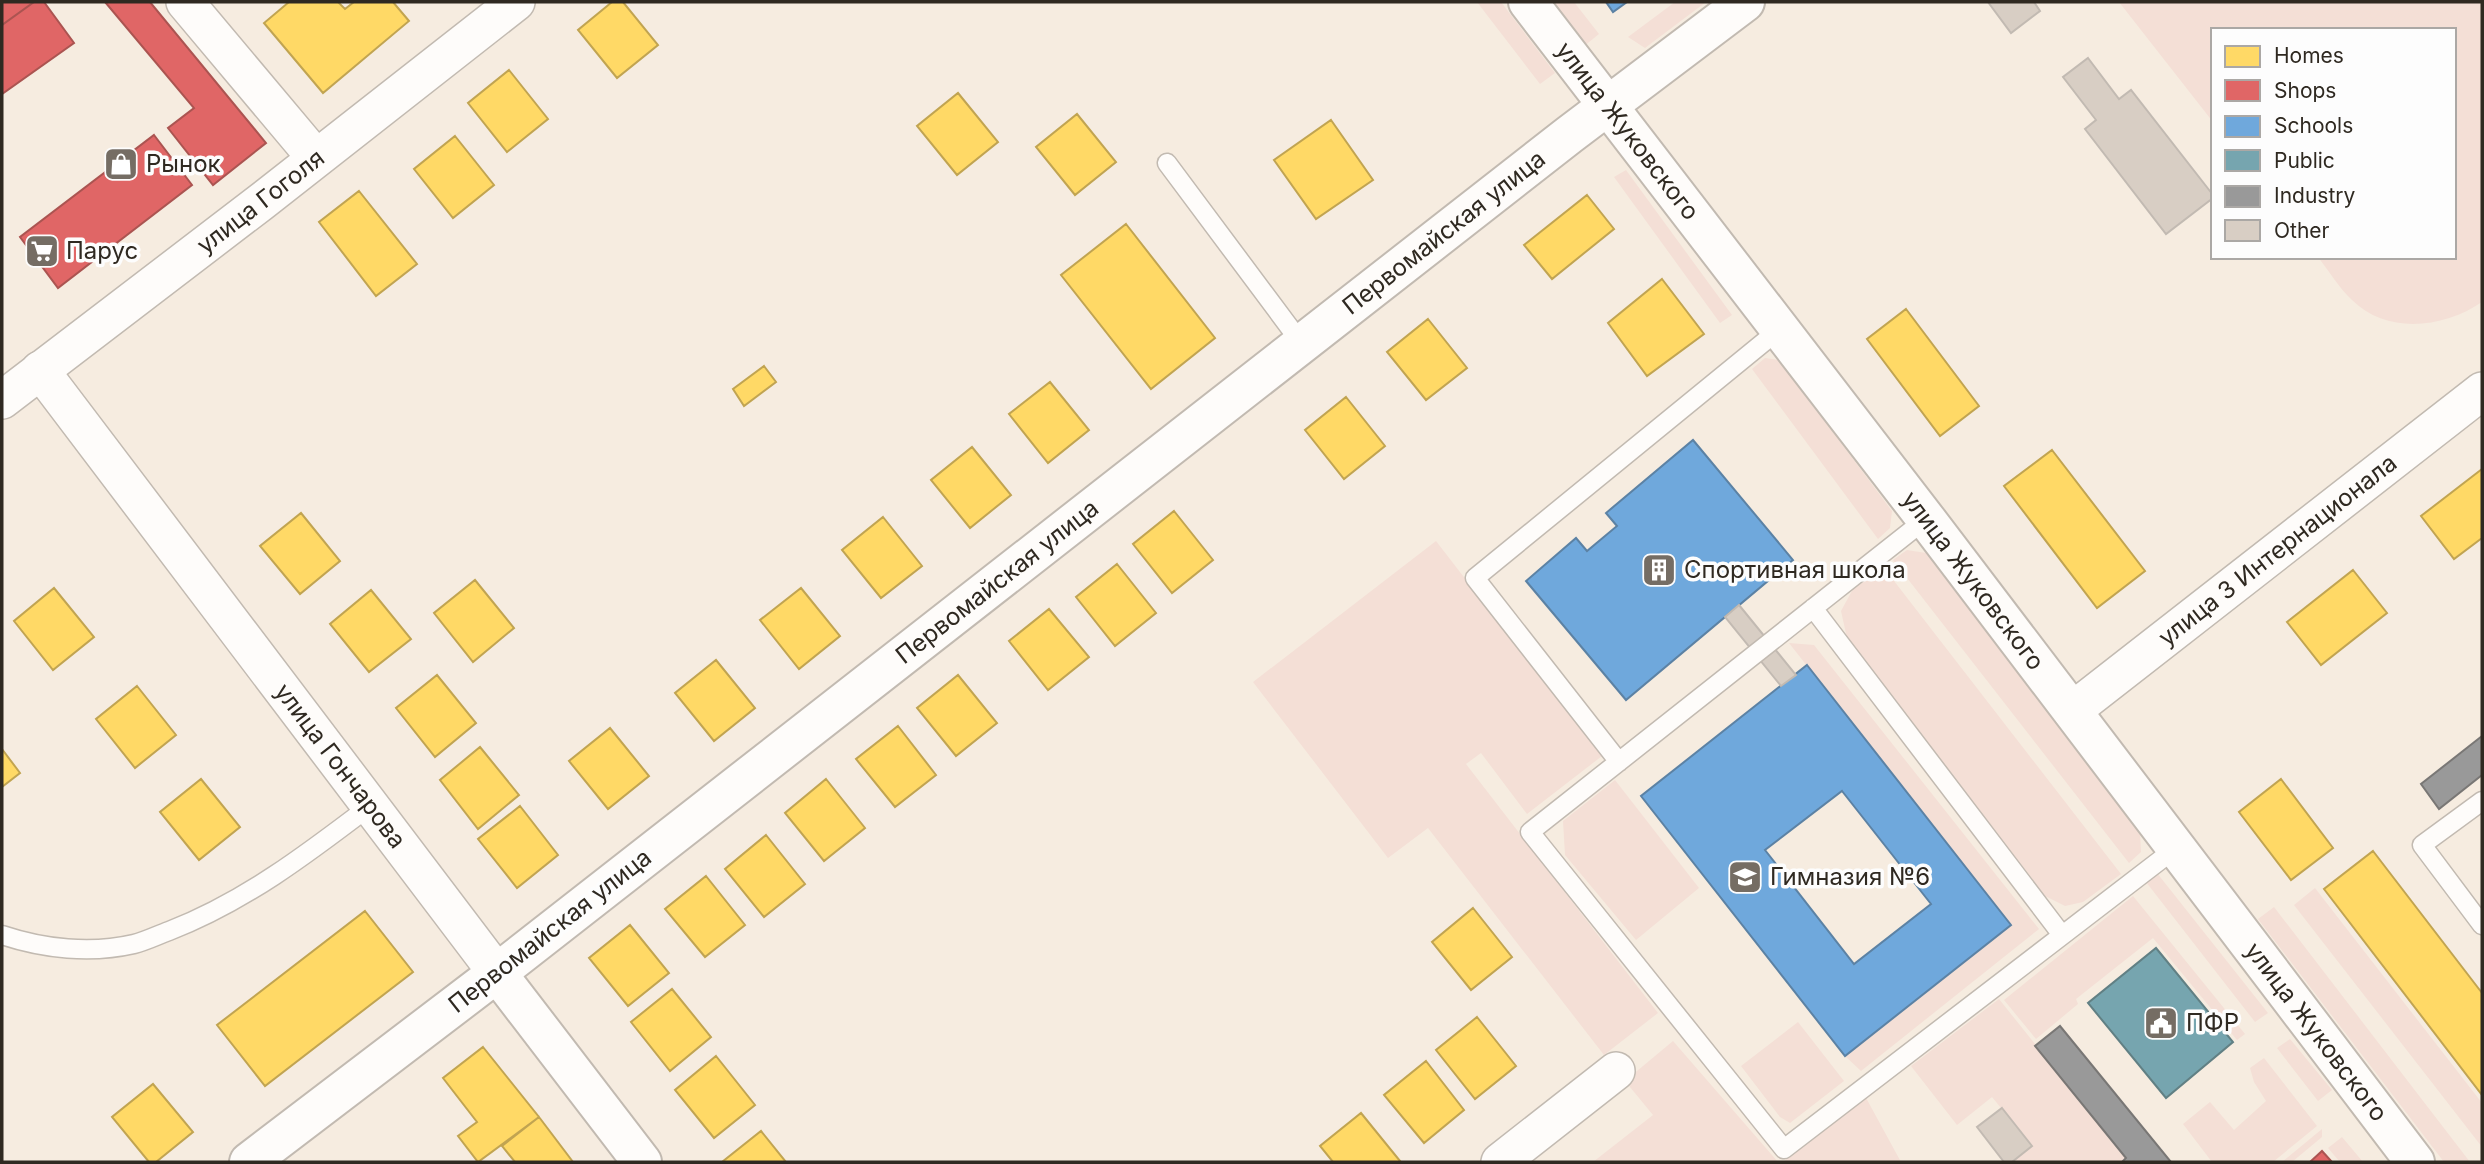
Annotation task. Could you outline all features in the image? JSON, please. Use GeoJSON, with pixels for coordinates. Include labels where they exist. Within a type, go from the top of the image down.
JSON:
{"type":"FeatureCollection","features":[{"type":"Feature","properties":{"kind":"street"},"geometry":{"type":"LineString","coordinates":[[186,2],[316,158]]}},
{"type":"Feature","properties":{"kind":"street","name":"улица Гоголя"},"geometry":{"type":"LineString","coordinates":[[2,400],[516,2]]}},
{"type":"Feature","properties":{"kind":"street","name":"улица Жуковского"},"geometry":{"type":"LineString","coordinates":[[1528,2],[1926,519],[2415,1162]]}},
{"type":"Feature","properties":{"kind":"street","name":"Первомайская улица"},"geometry":{"type":"LineString","coordinates":[[248,1162],[497,973],[1609,105],[1745,2]]}},
{"type":"Feature","properties":{"kind":"street","name":"улица Гончарова"},"geometry":{"type":"LineString","coordinates":[[40,370],[642,1162]]}},
{"type":"Feature","properties":{"kind":"street","name":"улица 3 Интернационала"},"geometry":{"type":"LineString","coordinates":[[2072,711],[2482,391]]}},
{"type":"Feature","properties":{"kind":"street"},"geometry":{"type":"LineString","coordinates":[[1500,1162],[1616,1071]]}},
{"type":"Feature","properties":{"kind":"lane"},"geometry":{"type":"LineString","coordinates":[[1167,163],[1302,344]]}},
{"type":"Feature","properties":{"kind":"lane"},"geometry":{"type":"LineString","coordinates":[[1619,762],[1475,578],[1780,329]]}},
{"type":"Feature","properties":{"kind":"lane"},"geometry":{"type":"LineString","coordinates":[[1926,519],[1530,832],[1784,1149],[2176,848]]}},
{"type":"Feature","properties":{"kind":"lane"},"geometry":{"type":"LineString","coordinates":[[1813,608],[2062,935]]}},
{"type":"Feature","properties":{"kind":"lane"},"geometry":{"type":"LineString","coordinates":[[2482,801],[2422,845],[2482,925]]}},
{"type":"Feature","properties":{"kind":"lane"},"geometry":{"type":"LineString","coordinates":[[2,935],[23,942],[78,950],[135,944],[196,920],[264,883],[370,806]]}},
{"type":"Feature","properties":{"kind":"shaded area"},"geometry":{"type":"Polygon","coordinates":[[[1477,2],[1501,2],[1555,73],[1540,84],[1477,2]]]}},
{"type":"Feature","properties":{"kind":"shaded area"},"geometry":{"type":"Polygon","coordinates":[[[1548,2],[1574,2],[1599,34],[1583,47],[1548,2]]]}},
{"type":"Feature","properties":{"kind":"shaded area"},"geometry":{"type":"Polygon","coordinates":[[[1675,2],[1706,2],[1645,48],[1628,37],[1675,2]]]}},
{"type":"Feature","properties":{"kind":"shaded area"},"geometry":{"type":"Polygon","coordinates":[[[2119,2],[2482,2],[2482,302],[2451,318],[2433,322],[2398,323],[2382,319],[2352,300],[2319,259],[2456,259],[2456,28],[2211,28],[2211,119],[2119,2]]]}},
{"type":"Feature","properties":{"kind":"shaded area"},"geometry":{"type":"Polygon","coordinates":[[[1626,170],[1732,315],[1720,323],[1614,177],[1626,170]]]}},
{"type":"Feature","properties":{"kind":"shaded area"},"geometry":{"type":"Polygon","coordinates":[[[1765,358],[1779,360],[1892,511],[1890,528],[1878,539],[1752,369],[1765,358]]]}},
{"type":"Feature","properties":{"kind":"shaded area"},"geometry":{"type":"Polygon","coordinates":[[[1436,541],[1602,756],[1527,814],[1481,753],[1466,764],[1658,1013],[1604,1055],[1428,828],[1388,858],[1253,682],[1436,541]]]}},
{"type":"Feature","properties":{"kind":"shaded area"},"geometry":{"type":"Polygon","coordinates":[[[1907,550],[1926,553],[2140,832],[2141,852],[2129,863],[1893,560],[1907,550]]]}},
{"type":"Feature","properties":{"kind":"shaded area"},"geometry":{"type":"Polygon","coordinates":[[[1884,568],[2121,874],[2083,902],[2065,906],[2045,896],[1847,638],[1841,611],[1853,589],[1884,568]]]}},
{"type":"Feature","properties":{"kind":"shaded area"},"geometry":{"type":"Polygon","coordinates":[[[1789,643],[1814,645],[2039,929],[1861,1071],[1845,1056],[2011,925],[1789,643]]]}},
{"type":"Feature","properties":{"kind":"shaded area"},"geometry":{"type":"Polygon","coordinates":[[[1615,780],[1699,888],[1636,940],[1565,855],[1563,821],[1615,780]]]}},
{"type":"Feature","properties":{"kind":"shaded area"},"geometry":{"type":"Polygon","coordinates":[[[2157,873],[2268,1013],[2255,1022],[2146,882],[2157,873]]]}},
{"type":"Feature","properties":{"kind":"shaded area"},"geometry":{"type":"Polygon","coordinates":[[[2315,888],[2482,1103],[2482,1147],[2294,905],[2315,888]]]}},
{"type":"Feature","properties":{"kind":"shaded area"},"geometry":{"type":"Polygon","coordinates":[[[2133,896],[2245,1034],[2237,1040],[2153,938],[2076,999],[2078,1004],[2036,1039],[2004,1000],[2133,896]]]}},
{"type":"Feature","properties":{"kind":"shaded area"},"geometry":{"type":"Polygon","coordinates":[[[2274,907],[2470,1162],[2444,1162],[2258,919],[2274,907]]]}},
{"type":"Feature","properties":{"kind":"shaded area"},"geometry":{"type":"Polygon","coordinates":[[[1999,999],[2126,1158],[2121,1162],[2012,1162],[2032,1146],[1992,1097],[1957,1125],[1911,1066],[1999,999]]]}},
{"type":"Feature","properties":{"kind":"shaded area"},"geometry":{"type":"Polygon","coordinates":[[[1798,1022],[1844,1081],[1790,1123],[1780,1117],[1741,1066],[1798,1022]]]}},
{"type":"Feature","properties":{"kind":"shaded area"},"geometry":{"type":"Polygon","coordinates":[[[2290,1039],[2332,1090],[2318,1101],[2277,1048],[2290,1039]]]}},
{"type":"Feature","properties":{"kind":"shaded area"},"geometry":{"type":"Polygon","coordinates":[[[1673,1041],[1778,1162],[1593,1162],[1653,1115],[1625,1081],[1673,1041]]]}},
{"type":"Feature","properties":{"kind":"shaded area"},"geometry":{"type":"Polygon","coordinates":[[[2264,1058],[2317,1126],[2273,1162],[2212,1162],[2183,1124],[2210,1102],[2234,1130],[2266,1101],[2254,1082],[2250,1068],[2264,1058]]]}},
{"type":"Feature","properties":{"kind":"shaded area"},"geometry":{"type":"Polygon","coordinates":[[[1865,1096],[1901,1162],[1783,1162],[1865,1096]]]}},
{"type":"Feature","properties":{"kind":"shaded area"},"geometry":{"type":"Polygon","coordinates":[[[2322,1129],[2322,1137],[2292,1162],[2282,1162],[2322,1129]]]}},
{"type":"Feature","properties":{"kind":"shaded area"},"geometry":{"type":"Polygon","coordinates":[[[2342,1137],[2363,1162],[2340,1162],[2328,1148],[2342,1137]]]}},
{"type":"Feature","properties":{"kind":"building: Homes"},"geometry":{"type":"Polygon","coordinates":[[[289,2],[338,2],[345,9],[354,2],[393,2],[409,21],[323,93],[264,23],[289,2]]]}},
{"type":"Feature","properties":{"kind":"building: Homes"},"geometry":{"type":"Polygon","coordinates":[[[612,2],[623,2],[658,45],[617,78],[578,30],[612,2]]]}},
{"type":"Feature","properties":{"kind":"building: Homes"},"geometry":{"type":"Polygon","coordinates":[[[509,70],[548,119],[507,152],[468,103],[509,70]]]}},
{"type":"Feature","properties":{"kind":"building: Homes"},"geometry":{"type":"Polygon","coordinates":[[[958,93],[998,142],[957,175],[917,126],[958,93]]]}},
{"type":"Feature","properties":{"kind":"building: Homes"},"geometry":{"type":"Polygon","coordinates":[[[1077,114],[1116,162],[1075,195],[1036,147],[1077,114]]]}},
{"type":"Feature","properties":{"kind":"building: Homes"},"geometry":{"type":"Polygon","coordinates":[[[1331,120],[1373,180],[1316,219],[1274,160],[1331,120]]]}},
{"type":"Feature","properties":{"kind":"building: Homes"},"geometry":{"type":"Polygon","coordinates":[[[455,136],[494,185],[453,218],[414,169],[455,136]]]}},
{"type":"Feature","properties":{"kind":"building: Homes"},"geometry":{"type":"Polygon","coordinates":[[[359,191],[417,264],[376,296],[319,222],[359,191]]]}},
{"type":"Feature","properties":{"kind":"building: Homes"},"geometry":{"type":"Polygon","coordinates":[[[1587,195],[1614,229],[1552,279],[1524,245],[1587,195]]]}},
{"type":"Feature","properties":{"kind":"building: Homes"},"geometry":{"type":"Polygon","coordinates":[[[1126,224],[1215,338],[1151,389],[1061,275],[1126,224]]]}},
{"type":"Feature","properties":{"kind":"building: Homes"},"geometry":{"type":"Polygon","coordinates":[[[1662,279],[1704,334],[1647,376],[1608,323],[1662,279]]]}},
{"type":"Feature","properties":{"kind":"building: Homes"},"geometry":{"type":"Polygon","coordinates":[[[1906,309],[1979,406],[1940,436],[1867,339],[1906,309]]]}},
{"type":"Feature","properties":{"kind":"building: Homes"},"geometry":{"type":"Polygon","coordinates":[[[1428,319],[1467,368],[1426,400],[1387,352],[1428,319]]]}},
{"type":"Feature","properties":{"kind":"building: Homes"},"geometry":{"type":"Polygon","coordinates":[[[764,366],[776,382],[744,406],[733,389],[764,366]]]}},
{"type":"Feature","properties":{"kind":"building: Homes"},"geometry":{"type":"Polygon","coordinates":[[[1050,382],[1089,430],[1048,463],[1009,414],[1050,382]]]}},
{"type":"Feature","properties":{"kind":"building: Homes"},"geometry":{"type":"Polygon","coordinates":[[[1346,397],[1385,446],[1344,479],[1305,430],[1346,397]]]}},
{"type":"Feature","properties":{"kind":"building: Homes"},"geometry":{"type":"Polygon","coordinates":[[[972,447],[1011,495],[970,528],[931,480],[972,447]]]}},
{"type":"Feature","properties":{"kind":"building: Homes"},"geometry":{"type":"Polygon","coordinates":[[[2052,450],[2145,571],[2097,608],[2004,486],[2052,450]]]}},
{"type":"Feature","properties":{"kind":"building: Homes"},"geometry":{"type":"Polygon","coordinates":[[[2482,469],[2482,538],[2454,559],[2421,516],[2482,469]]]}},
{"type":"Feature","properties":{"kind":"building: Homes"},"geometry":{"type":"Polygon","coordinates":[[[1174,511],[1213,560],[1172,593],[1133,544],[1174,511]]]}},
{"type":"Feature","properties":{"kind":"building: Homes"},"geometry":{"type":"Polygon","coordinates":[[[301,513],[340,561],[300,594],[260,546],[301,513]]]}},
{"type":"Feature","properties":{"kind":"building: Homes"},"geometry":{"type":"Polygon","coordinates":[[[883,517],[922,566],[881,598],[842,550],[883,517]]]}},
{"type":"Feature","properties":{"kind":"building: Homes"},"geometry":{"type":"Polygon","coordinates":[[[1117,564],[1156,613],[1115,646],[1076,597],[1117,564]]]}},
{"type":"Feature","properties":{"kind":"building: Homes"},"geometry":{"type":"Polygon","coordinates":[[[2353,570],[2387,613],[2321,665],[2287,622],[2353,570]]]}},
{"type":"Feature","properties":{"kind":"building: Homes"},"geometry":{"type":"Polygon","coordinates":[[[475,580],[514,628],[473,662],[434,613],[475,580]]]}},
{"type":"Feature","properties":{"kind":"building: Homes"},"geometry":{"type":"Polygon","coordinates":[[[54,588],[94,637],[53,670],[14,621],[54,588]]]}},
{"type":"Feature","properties":{"kind":"building: Homes"},"geometry":{"type":"Polygon","coordinates":[[[801,588],[840,636],[799,669],[760,620],[801,588]]]}},
{"type":"Feature","properties":{"kind":"building: Homes"},"geometry":{"type":"Polygon","coordinates":[[[371,590],[411,639],[369,672],[330,624],[371,590]]]}},
{"type":"Feature","properties":{"kind":"building: Homes"},"geometry":{"type":"Polygon","coordinates":[[[1049,609],[1089,657],[1048,690],[1009,641],[1049,609]]]}},
{"type":"Feature","properties":{"kind":"building: Homes"},"geometry":{"type":"Polygon","coordinates":[[[716,660],[755,708],[714,741],[675,693],[716,660]]]}},
{"type":"Feature","properties":{"kind":"building: Homes"},"geometry":{"type":"Polygon","coordinates":[[[437,675],[476,723],[435,757],[396,708],[437,675]]]}},
{"type":"Feature","properties":{"kind":"building: Homes"},"geometry":{"type":"Polygon","coordinates":[[[958,675],[997,723],[956,756],[917,708],[958,675]]]}},
{"type":"Feature","properties":{"kind":"building: Homes"},"geometry":{"type":"Polygon","coordinates":[[[137,686],[176,735],[135,768],[96,719],[137,686]]]}},
{"type":"Feature","properties":{"kind":"building: Homes"},"geometry":{"type":"Polygon","coordinates":[[[898,726],[936,775],[895,807],[856,759],[898,726]]]}},
{"type":"Feature","properties":{"kind":"building: Homes"},"geometry":{"type":"Polygon","coordinates":[[[610,728],[649,776],[608,809],[569,761],[610,728]]]}},
{"type":"Feature","properties":{"kind":"building: Homes"},"geometry":{"type":"Polygon","coordinates":[[[480,747],[519,795],[478,829],[440,780],[480,747]]]}},
{"type":"Feature","properties":{"kind":"building: Homes"},"geometry":{"type":"Polygon","coordinates":[[[2,749],[20,773],[2,787],[2,749]]]}},
{"type":"Feature","properties":{"kind":"building: Homes"},"geometry":{"type":"Polygon","coordinates":[[[201,779],[240,827],[199,860],[160,812],[201,779]]]}},
{"type":"Feature","properties":{"kind":"building: Homes"},"geometry":{"type":"Polygon","coordinates":[[[826,779],[865,828],[824,861],[785,813],[826,779]]]}},
{"type":"Feature","properties":{"kind":"building: Homes"},"geometry":{"type":"Polygon","coordinates":[[[2281,779],[2333,848],[2291,880],[2239,812],[2281,779]]]}},
{"type":"Feature","properties":{"kind":"building: Homes"},"geometry":{"type":"Polygon","coordinates":[[[520,806],[558,855],[517,888],[478,839],[520,806]]]}},
{"type":"Feature","properties":{"kind":"building: Homes"},"geometry":{"type":"Polygon","coordinates":[[[766,835],[805,884],[764,917],[725,869],[766,835]]]}},
{"type":"Feature","properties":{"kind":"building: Homes"},"geometry":{"type":"Polygon","coordinates":[[[2373,851],[2482,993],[2482,1095],[2324,889],[2373,851]]]}},
{"type":"Feature","properties":{"kind":"building: Homes"},"geometry":{"type":"Polygon","coordinates":[[[706,876],[745,925],[705,957],[665,909],[706,876]]]}},
{"type":"Feature","properties":{"kind":"building: Homes"},"geometry":{"type":"Polygon","coordinates":[[[1473,908],[1512,957],[1471,990],[1432,942],[1473,908]]]}},
{"type":"Feature","properties":{"kind":"building: Homes"},"geometry":{"type":"Polygon","coordinates":[[[365,911],[413,972],[265,1086],[217,1025],[365,911]]]}},
{"type":"Feature","properties":{"kind":"building: Homes"},"geometry":{"type":"Polygon","coordinates":[[[630,925],[669,973],[628,1006],[589,958],[630,925]]]}},
{"type":"Feature","properties":{"kind":"building: Homes"},"geometry":{"type":"Polygon","coordinates":[[[672,989],[711,1037],[670,1071],[631,1022],[672,989]]]}},
{"type":"Feature","properties":{"kind":"building: Homes"},"geometry":{"type":"Polygon","coordinates":[[[1477,1017],[1516,1066],[1475,1099],[1436,1050],[1477,1017]]]}},
{"type":"Feature","properties":{"kind":"building: Homes"},"geometry":{"type":"Polygon","coordinates":[[[483,1047],[539,1117],[478,1162],[458,1136],[477,1122],[443,1078],[483,1047]]]}},
{"type":"Feature","properties":{"kind":"building: Homes"},"geometry":{"type":"Polygon","coordinates":[[[716,1056],[755,1105],[714,1138],[675,1090],[716,1056]]]}},
{"type":"Feature","properties":{"kind":"building: Homes"},"geometry":{"type":"Polygon","coordinates":[[[1426,1061],[1464,1110],[1424,1143],[1384,1095],[1426,1061]]]}},
{"type":"Feature","properties":{"kind":"building: Homes"},"geometry":{"type":"Polygon","coordinates":[[[153,1084],[193,1132],[156,1162],[149,1162],[112,1117],[153,1084]]]}},
{"type":"Feature","properties":{"kind":"building: Homes"},"geometry":{"type":"Polygon","coordinates":[[[1361,1113],[1400,1161],[1333,1162],[1320,1146],[1361,1113]]]}},
{"type":"Feature","properties":{"kind":"building: Homes"},"geometry":{"type":"Polygon","coordinates":[[[539,1117],[573,1162],[515,1162],[502,1146],[539,1117]]]}},
{"type":"Feature","properties":{"kind":"building: Homes"},"geometry":{"type":"Polygon","coordinates":[[[761,1131],[786,1162],[722,1162],[761,1131]]]}},
{"type":"Feature","properties":{"kind":"building: Shops"},"geometry":{"type":"Polygon","coordinates":[[[2,2],[34,2],[2,25],[2,2]]]}},
{"type":"Feature","properties":{"kind":"building: Shops"},"geometry":{"type":"Polygon","coordinates":[[[34,2],[44,2],[74,43],[2,94],[2,25],[34,2]]]}},
{"type":"Feature","properties":{"kind":"building: Shops"},"geometry":{"type":"Polygon","coordinates":[[[105,2],[150,2],[266,143],[213,185],[168,128],[194,108],[105,2]]]}},
{"type":"Feature","properties":{"kind":"building: Shops"},"geometry":{"type":"Polygon","coordinates":[[[154,135],[192,185],[58,288],[20,237],[154,135]]]}},
{"type":"Feature","properties":{"kind":"building: Shops"},"geometry":{"type":"Polygon","coordinates":[[[2322,1151],[2332,1162],[2310,1162],[2322,1151]]]}},
{"type":"Feature","properties":{"kind":"building: Schools"},"geometry":{"type":"Polygon","coordinates":[[[1606,2],[1627,2],[1613,12],[1606,2]]]}},
{"type":"Feature","properties":{"kind":"building: Schools","name":"Спортивная школа"},"geometry":{"type":"Polygon","coordinates":[[[1693,440],[1793,560],[1626,700],[1526,581],[1576,538],[1587,551],[1617,526],[1606,513],[1693,440]]]}},
{"type":"Feature","properties":{"kind":"building: Schools","name":"Гимназия №6"},"geometry":{"type":"Polygon","coordinates":[[[1807,665],[2011,925],[1845,1056],[1641,796],[1807,665]],[[1842,791],[1765,850],[1854,964],[1931,904],[1842,791]]]}},
{"type":"Feature","properties":{"kind":"building: Public","name":"ПФР"},"geometry":{"type":"Polygon","coordinates":[[[2156,948],[2233,1042],[2166,1098],[2088,1003],[2156,948]]]}},
{"type":"Feature","properties":{"kind":"building: Industry"},"geometry":{"type":"Polygon","coordinates":[[[2482,736],[2482,775],[2439,809],[2421,784],[2482,736]]]}},
{"type":"Feature","properties":{"kind":"building: Industry"},"geometry":{"type":"Polygon","coordinates":[[[2060,1026],[2171,1162],[2122,1162],[2126,1158],[2035,1046],[2060,1026]]]}},
{"type":"Feature","properties":{"kind":"building: Other"},"geometry":{"type":"Polygon","coordinates":[[[1988,2],[2034,2],[2040,11],[2011,33],[1988,2]]]}},
{"type":"Feature","properties":{"kind":"building: Other"},"geometry":{"type":"Polygon","coordinates":[[[2088,58],[2119,99],[2131,90],[2211,192],[2211,200],[2166,234],[2085,129],[2096,120],[2063,77],[2088,58]]]}},
{"type":"Feature","properties":{"kind":"building: Other"},"geometry":{"type":"Polygon","coordinates":[[[1739,605],[1796,675],[1781,686],[1725,617],[1739,605]]]}},
{"type":"Feature","properties":{"kind":"building: Other"},"geometry":{"type":"Polygon","coordinates":[[[2002,1108],[2032,1146],[2012,1162],[2004,1162],[1977,1127],[2002,1108]]]}},
{"type":"Feature","properties":{"kind":"place","name":"Рынок"},"geometry":{"type":"Point","coordinates":[121,164]}},
{"type":"Feature","properties":{"kind":"place","name":"Парус"},"geometry":{"type":"Point","coordinates":[42,251]}},
{"type":"Feature","properties":{"kind":"place","name":"Спортивная школа"},"geometry":{"type":"Point","coordinates":[1659,570]}},
{"type":"Feature","properties":{"kind":"place","name":"Гимназия №6"},"geometry":{"type":"Point","coordinates":[1745,877]}},
{"type":"Feature","properties":{"kind":"place","name":"ПФР"},"geometry":{"type":"Point","coordinates":[2161,1023]}}]}
